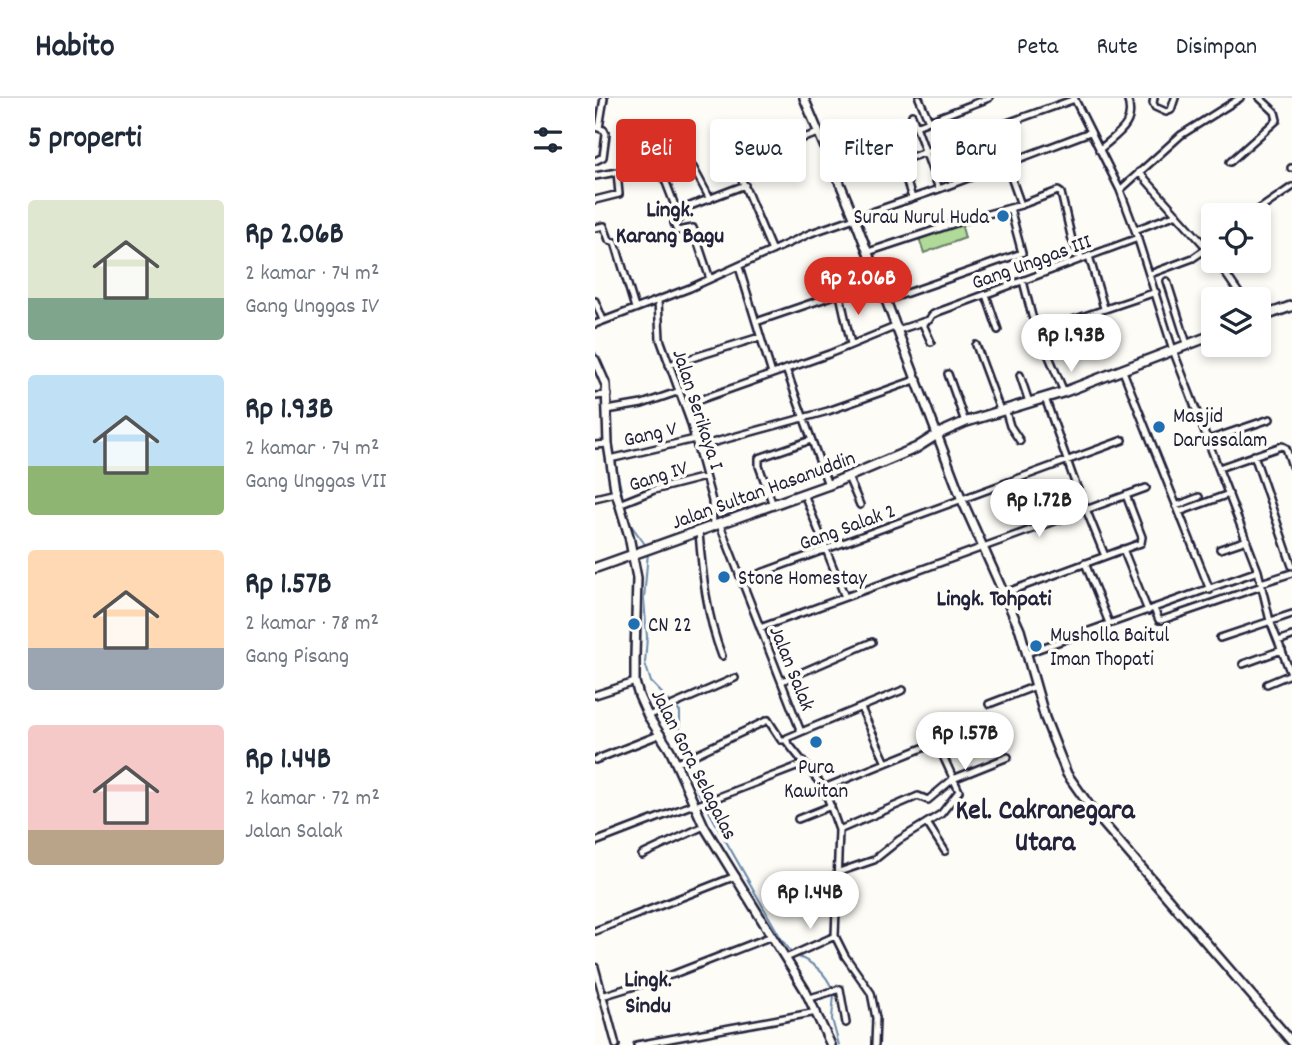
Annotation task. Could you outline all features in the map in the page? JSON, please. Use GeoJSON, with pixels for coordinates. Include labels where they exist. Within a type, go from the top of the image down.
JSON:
{"type":"FeatureCollection","features":[{"type":"Feature","properties":{"kind":"main road"},"geometry":{"type":"LineString","coordinates":[[1271,313],[1292,306]]}},
{"type":"Feature","properties":{"kind":"main road","name":"Jalan Sultan Hasanuddin"},"geometry":{"type":"LineString","coordinates":[[595,568],[828,485],[916,448],[965,422],[1064,392],[1201,340]]}},
{"type":"Feature","properties":{"kind":"street"},"geometry":{"type":"LineString","coordinates":[[595,161],[603,157],[606,134],[597,128],[604,98]]}},
{"type":"Feature","properties":{"kind":"street"},"geometry":{"type":"LineString","coordinates":[[804,98],[887,300],[962,500],[1020,630],[1052,739],[1067,774],[1081,797],[1292,1042]]}},
{"type":"Feature","properties":{"kind":"street"},"geometry":{"type":"LineString","coordinates":[[919,98],[929,121]]}},
{"type":"Feature","properties":{"kind":"street"},"geometry":{"type":"LineString","coordinates":[[917,126],[989,98]]}},
{"type":"Feature","properties":{"kind":"street"},"geometry":{"type":"LineString","coordinates":[[1099,150],[1127,124],[1131,111],[1127,98]]}},
{"type":"Feature","properties":{"kind":"street"},"geometry":{"type":"LineString","coordinates":[[1154,98],[1155,107],[1166,111],[1171,110],[1175,98]]}},
{"type":"Feature","properties":{"kind":"street"},"geometry":{"type":"LineString","coordinates":[[1120,190],[1181,135],[1240,98]]}},
{"type":"Feature","properties":{"kind":"street"},"geometry":{"type":"LineString","coordinates":[[1230,162],[1277,120],[1275,113],[1260,98]]}},
{"type":"Feature","properties":{"kind":"street"},"geometry":{"type":"LineString","coordinates":[[917,156],[1074,99],[1120,190],[1156,292],[1173,350],[1258,572],[1270,621],[1291,675],[1267,684]]}},
{"type":"Feature","properties":{"kind":"street"},"geometry":{"type":"LineString","coordinates":[[912,114],[914,119]]}},
{"type":"Feature","properties":{"kind":"street"},"geometry":{"type":"LineString","coordinates":[[917,129],[939,189]]}},
{"type":"Feature","properties":{"kind":"street"},"geometry":{"type":"LineString","coordinates":[[1021,157],[1090,132]]}},
{"type":"Feature","properties":{"kind":"street"},"geometry":{"type":"LineString","coordinates":[[806,137],[819,133]]}},
{"type":"Feature","properties":{"kind":"street"},"geometry":{"type":"LineString","coordinates":[[1139,172],[1201,239]]}},
{"type":"Feature","properties":{"kind":"street"},"geometry":{"type":"LineString","coordinates":[[595,176],[618,173],[619,195],[595,200]]}},
{"type":"Feature","properties":{"kind":"street"},"geometry":{"type":"LineString","coordinates":[[696,173],[710,199]]}},
{"type":"Feature","properties":{"kind":"street"},"geometry":{"type":"LineString","coordinates":[[665,182],[675,209],[680,211],[745,185]]}},
{"type":"Feature","properties":{"kind":"street"},"geometry":{"type":"LineString","coordinates":[[744,182],[772,251]]}},
{"type":"Feature","properties":{"kind":"street"},"geometry":{"type":"LineString","coordinates":[[907,182],[912,198]]}},
{"type":"Feature","properties":{"kind":"street"},"geometry":{"type":"LineString","coordinates":[[595,324],[739,267],[811,233],[957,182]]}},
{"type":"Feature","properties":{"kind":"street"},"geometry":{"type":"LineString","coordinates":[[1013,182],[1021,205]]}},
{"type":"Feature","properties":{"kind":"street"},"geometry":{"type":"LineString","coordinates":[[1269,203],[1292,187]]}},
{"type":"Feature","properties":{"kind":"street"},"geometry":{"type":"LineString","coordinates":[[868,253],[1021,205],[1056,191],[1061,193],[1072,240],[1085,257],[1104,308]]}},
{"type":"Feature","properties":{"kind":"street"},"geometry":{"type":"LineString","coordinates":[[887,300],[1023,252],[1010,208]]}},
{"type":"Feature","properties":{"kind":"street"},"geometry":{"type":"LineString","coordinates":[[680,211],[681,218],[674,223],[677,232],[693,228],[710,279]]}},
{"type":"Feature","properties":{"kind":"street"},"geometry":{"type":"LineString","coordinates":[[1135,230],[1177,214]]}},
{"type":"Feature","properties":{"kind":"street"},"geometry":{"type":"LineString","coordinates":[[595,228],[606,228],[609,240],[616,243],[635,308]]}},
{"type":"Feature","properties":{"kind":"street","name":"Gang Unggas III"},"geometry":{"type":"LineString","coordinates":[[685,405],[851,344],[929,320],[938,312],[1138,238]]}},
{"type":"Feature","properties":{"kind":"street"},"geometry":{"type":"LineString","coordinates":[[1150,274],[1201,252]]}},
{"type":"Feature","properties":{"kind":"street"},"geometry":{"type":"LineString","coordinates":[[739,267],[772,374]]}},
{"type":"Feature","properties":{"kind":"street"},"geometry":{"type":"LineString","coordinates":[[756,322],[879,280]]}},
{"type":"Feature","properties":{"kind":"street"},"geometry":{"type":"LineString","coordinates":[[1023,281],[1032,316],[1064,392]]}},
{"type":"Feature","properties":{"kind":"street"},"geometry":{"type":"LineString","coordinates":[[1167,281],[1187,345]]}},
{"type":"Feature","properties":{"kind":"street"},"geometry":{"type":"LineString","coordinates":[[1040,331],[1156,292]]}},
{"type":"Feature","properties":{"kind":"street"},"geometry":{"type":"LineString","coordinates":[[840,295],[851,344]]}},
{"type":"Feature","properties":{"kind":"street"},"geometry":{"type":"LineString","coordinates":[[986,295],[998,330]]}},
{"type":"Feature","properties":{"kind":"street","name":"Jalan Serikaya I"},"geometry":{"type":"LineString","coordinates":[[658,300],[660,339],[685,405],[712,501],[716,526]]}},
{"type":"Feature","properties":{"kind":"street"},"geometry":{"type":"LineString","coordinates":[[595,301],[603,320]]}},
{"type":"Feature","properties":{"kind":"street"},"geometry":{"type":"LineString","coordinates":[[922,322],[931,342]]}},
{"type":"Feature","properties":{"kind":"street"},"geometry":{"type":"LineString","coordinates":[[669,365],[760,337]]}},
{"type":"Feature","properties":{"kind":"street"},"geometry":{"type":"LineString","coordinates":[[976,345],[1002,410],[1020,441]]}},
{"type":"Feature","properties":{"kind":"street"},"geometry":{"type":"LineString","coordinates":[[595,360],[603,373],[608,395],[595,396]]}},
{"type":"Feature","properties":{"kind":"street"},"geometry":{"type":"LineString","coordinates":[[786,369],[828,485]]}},
{"type":"Feature","properties":{"kind":"street"},"geometry":{"type":"LineString","coordinates":[[1123,371],[1210,590]]}},
{"type":"Feature","properties":{"kind":"street"},"geometry":{"type":"LineString","coordinates":[[948,374],[965,422]]}},
{"type":"Feature","properties":{"kind":"street"},"geometry":{"type":"LineString","coordinates":[[1020,375],[1029,402]]}},
{"type":"Feature","properties":{"kind":"street"},"geometry":{"type":"LineString","coordinates":[[697,447],[804,418],[918,379]]}},
{"type":"Feature","properties":{"kind":"street"},"geometry":{"type":"LineString","coordinates":[[609,410],[642,404],[680,391]]}},
{"type":"Feature","properties":{"kind":"street","name":"Jalan Gora Selagalas"},"geometry":{"type":"LineString","coordinates":[[608,395],[607,444],[613,458],[616,494],[621,503],[638,578],[635,681],[648,716],[680,762],[704,826],[772,936],[791,956],[831,1044]]}},
{"type":"Feature","properties":{"kind":"street"},"geometry":{"type":"LineString","coordinates":[[1045,398],[1105,556]]}},
{"type":"Feature","properties":{"kind":"street"},"geometry":{"type":"LineString","coordinates":[[1208,440],[1270,419]]}},
{"type":"Feature","properties":{"kind":"street","name":"Gang V"},"geometry":{"type":"LineString","coordinates":[[613,458],[695,439]]}},
{"type":"Feature","properties":{"kind":"street"},"geometry":{"type":"LineString","coordinates":[[773,505],[759,466],[759,457],[811,440]]}},
{"type":"Feature","properties":{"kind":"street","name":"Gang Salak 2"},"geometry":{"type":"LineString","coordinates":[[742,580],[1123,440]]}},
{"type":"Feature","properties":{"kind":"street"},"geometry":{"type":"LineString","coordinates":[[595,445],[607,444]]}},
{"type":"Feature","properties":{"kind":"street"},"geometry":{"type":"LineString","coordinates":[[1219,468],[1282,446],[1286,448],[1292,466]]}},
{"type":"Feature","properties":{"kind":"street"},"geometry":{"type":"LineString","coordinates":[[1254,455],[1292,566]]}},
{"type":"Feature","properties":{"kind":"street","name":"Gang IV"},"geometry":{"type":"LineString","coordinates":[[621,503],[654,490],[705,477]]}},
{"type":"Feature","properties":{"kind":"street"},"geometry":{"type":"LineString","coordinates":[[848,477],[860,505]]}},
{"type":"Feature","properties":{"kind":"street"},"geometry":{"type":"LineString","coordinates":[[760,628],[1146,488]]}},
{"type":"Feature","properties":{"kind":"street"},"geometry":{"type":"LineString","coordinates":[[595,498],[616,494]]}},
{"type":"Feature","properties":{"kind":"street"},"geometry":{"type":"LineString","coordinates":[[804,494],[845,597]]}},
{"type":"Feature","properties":{"kind":"street"},"geometry":{"type":"LineString","coordinates":[[1178,509],[1229,494]]}},
{"type":"Feature","properties":{"kind":"street"},"geometry":{"type":"LineString","coordinates":[[1005,593],[1140,544],[1142,540],[1126,495]]}},
{"type":"Feature","properties":{"kind":"street"},"geometry":{"type":"LineString","coordinates":[[1178,509],[1199,497]]}},
{"type":"Feature","properties":{"kind":"street","name":"Jalan Salak"},"geometry":{"type":"LineString","coordinates":[[716,526],[742,580],[801,732],[787,740],[824,788],[839,830],[835,936]]}},
{"type":"Feature","properties":{"kind":"street"},"geometry":{"type":"LineString","coordinates":[[699,532],[702,576],[722,656]]}},
{"type":"Feature","properties":{"kind":"street"},"geometry":{"type":"LineString","coordinates":[[1220,549],[1247,540]]}},
{"type":"Feature","properties":{"kind":"street"},"geometry":{"type":"LineString","coordinates":[[1123,550],[1151,610],[1159,620],[1292,573]]}},
{"type":"Feature","properties":{"kind":"street"},"geometry":{"type":"LineString","coordinates":[[1086,563],[1109,623]]}},
{"type":"Feature","properties":{"kind":"street"},"geometry":{"type":"LineString","coordinates":[[1027,653],[1258,572]]}},
{"type":"Feature","properties":{"kind":"street"},"geometry":{"type":"LineString","coordinates":[[1220,638],[1292,614]]}},
{"type":"Feature","properties":{"kind":"street"},"geometry":{"type":"LineString","coordinates":[[1278,641],[1292,636]]}},
{"type":"Feature","properties":{"kind":"street"},"geometry":{"type":"LineString","coordinates":[[782,681],[871,642]]}},
{"type":"Feature","properties":{"kind":"street"},"geometry":{"type":"LineString","coordinates":[[1243,664],[1282,650]]}},
{"type":"Feature","properties":{"kind":"street"},"geometry":{"type":"LineString","coordinates":[[648,716],[735,678]]}},
{"type":"Feature","properties":{"kind":"street"},"geometry":{"type":"LineString","coordinates":[[595,695],[635,681]]}},
{"type":"Feature","properties":{"kind":"street"},"geometry":{"type":"LineString","coordinates":[[989,704],[1035,686]]}},
{"type":"Feature","properties":{"kind":"street"},"geometry":{"type":"LineString","coordinates":[[801,732],[903,690]]}},
{"type":"Feature","properties":{"kind":"street"},"geometry":{"type":"LineString","coordinates":[[861,708],[885,763]]}},
{"type":"Feature","properties":{"kind":"street"},"geometry":{"type":"LineString","coordinates":[[680,762],[768,720],[781,740],[787,740]]}},
{"type":"Feature","properties":{"kind":"street"},"geometry":{"type":"LineString","coordinates":[[595,760],[661,734]]}},
{"type":"Feature","properties":{"kind":"street"},"geometry":{"type":"LineString","coordinates":[[824,788],[933,743],[939,747],[959,791],[941,814],[899,840],[874,860],[839,872]]}},
{"type":"Feature","properties":{"kind":"street"},"geometry":{"type":"LineString","coordinates":[[839,830],[918,796],[928,800],[953,779],[1008,757]]}},
{"type":"Feature","properties":{"kind":"street"},"geometry":{"type":"LineString","coordinates":[[595,842],[804,764]]}},
{"type":"Feature","properties":{"kind":"street"},"geometry":{"type":"LineString","coordinates":[[798,819],[831,806]]}},
{"type":"Feature","properties":{"kind":"street"},"geometry":{"type":"LineString","coordinates":[[927,823],[945,851]]}},
{"type":"Feature","properties":{"kind":"street"},"geometry":{"type":"LineString","coordinates":[[642,855],[704,826]]}},
{"type":"Feature","properties":{"kind":"street"},"geometry":{"type":"LineString","coordinates":[[595,931],[736,876]]}},
{"type":"Feature","properties":{"kind":"street"},"geometry":{"type":"LineString","coordinates":[[600,995],[674,974],[772,936]]}},
{"type":"Feature","properties":{"kind":"street"},"geometry":{"type":"LineString","coordinates":[[791,956],[835,936],[845,956],[871,993],[876,1013],[875,1045]]}},
{"type":"Feature","properties":{"kind":"street"},"geometry":{"type":"LineString","coordinates":[[595,967],[600,995],[616,1045]]}},
{"type":"Feature","properties":{"kind":"street"},"geometry":{"type":"LineString","coordinates":[[810,998],[840,989],[846,1023]]}},
{"type":"Feature","properties":{"kind":"street"},"geometry":{"type":"LineString","coordinates":[[637,1045],[817,1012]]}},
{"type":"Feature","properties":{"kind":"green space"},"geometry":{"type":"Polygon","coordinates":[[[961,223],[965,238],[924,253],[919,238],[961,223]]]}},
{"type":"Feature","properties":{"kind":"waterway"},"geometry":{"type":"LineString","coordinates":[[595,352],[608,379],[610,409]]}},
{"type":"Feature","properties":{"kind":"waterway"},"geometry":{"type":"LineString","coordinates":[[611,442],[625,509]]}},
{"type":"Feature","properties":{"kind":"waterway"},"geometry":{"type":"LineString","coordinates":[[628,521],[647,547]]}},
{"type":"Feature","properties":{"kind":"waterway"},"geometry":{"type":"LineString","coordinates":[[648,552],[644,599],[647,637],[645,663],[651,682],[680,712],[680,730],[698,792],[792,953]]}},
{"type":"Feature","properties":{"kind":"waterway"},"geometry":{"type":"LineString","coordinates":[[796,956],[818,969],[832,989]]}},
{"type":"Feature","properties":{"kind":"waterway"},"geometry":{"type":"LineString","coordinates":[[834,994],[832,1019],[839,1045]]}},
{"type":"Feature","properties":{"kind":"place","name":"Surau Nurul Huda"},"geometry":{"type":"Point","coordinates":[1003,216]}},
{"type":"Feature","properties":{"kind":"place","name":"Masjid Darussalam"},"geometry":{"type":"Point","coordinates":[1159,427]}},
{"type":"Feature","properties":{"kind":"place","name":"Stone Homestay"},"geometry":{"type":"Point","coordinates":[724,577]}},
{"type":"Feature","properties":{"kind":"place","name":"CN 22"},"geometry":{"type":"Point","coordinates":[634,624]}},
{"type":"Feature","properties":{"kind":"place","name":"Musholla Baitul Iman Thopati"},"geometry":{"type":"Point","coordinates":[1036,646]}},
{"type":"Feature","properties":{"kind":"place","name":"Pura Kawitan"},"geometry":{"type":"Point","coordinates":[816,742]}},
{"type":"Feature","properties":{"kind":"district","name":"Lingk. Karang Bagu"},"geometry":{"type":"Point","coordinates":[670,221]}},
{"type":"Feature","properties":{"kind":"district","name":"Lingk. Tohpati"},"geometry":{"type":"Point","coordinates":[994,597]}},
{"type":"Feature","properties":{"kind":"district","name":"Kel. Cakranegara Utara"},"geometry":{"type":"Point","coordinates":[1045,824]}},
{"type":"Feature","properties":{"kind":"district","name":"Lingk. Sindu"},"geometry":{"type":"Point","coordinates":[648,991]}}]}
